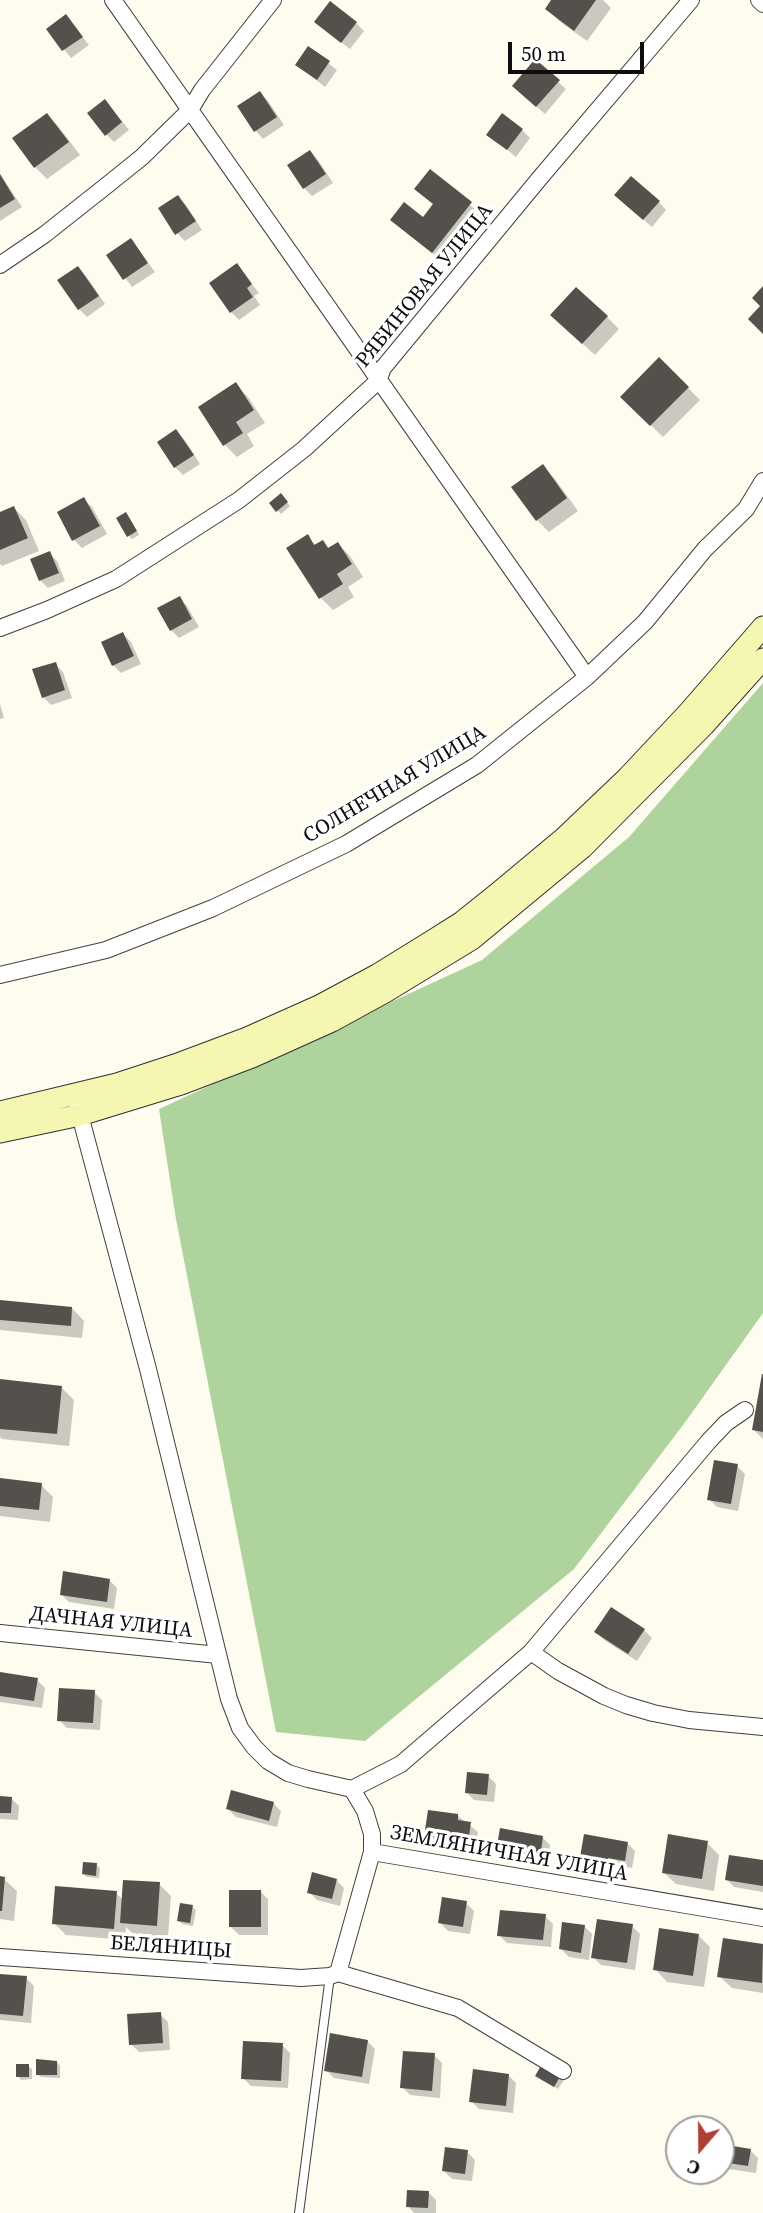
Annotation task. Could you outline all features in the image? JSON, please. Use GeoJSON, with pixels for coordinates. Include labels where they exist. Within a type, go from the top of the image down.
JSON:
{"type":"FeatureCollection","features":[{"type":"Feature","properties":{"kind":"main road"},"geometry":{"type":"LineString","coordinates":[[0,1132],[77,1105],[247,1038],[321,1005],[377,975],[462,922],[564,838],[627,778],[763,627]]}},
{"type":"Feature","properties":{"kind":"main road"},"geometry":{"type":"LineString","coordinates":[[0,1112],[77,1105],[181,1084],[332,1021],[385,992],[472,939],[582,848],[704,725],[763,659]]}},
{"type":"Feature","properties":{"kind":"street"},"geometry":{"type":"LineString","coordinates":[[113,0],[587,677]]}},
{"type":"Feature","properties":{"kind":"street"},"geometry":{"type":"LineString","coordinates":[[0,265],[44,235],[142,157],[190,110],[202,90],[273,0]]}},
{"type":"Feature","properties":{"kind":"street","name":"РЯБИНОВАЯ УЛИЦА"},"geometry":{"type":"LineString","coordinates":[[0,628],[116,579],[239,500],[304,449],[378,381],[391,357],[691,0]]}},
{"type":"Feature","properties":{"kind":"street","name":"СОЛНЕЧНАЯ УЛИЦА"},"geometry":{"type":"LineString","coordinates":[[0,975],[106,950],[213,908],[346,844],[477,765],[587,677],[645,622],[705,549],[746,509],[763,481]]}},
{"type":"Feature","properties":{"kind":"street"},"geometry":{"type":"LineString","coordinates":[[77,1105],[148,1369],[229,1699],[240,1728],[254,1747],[268,1761],[288,1773],[352,1789],[401,1764],[531,1652],[708,1443],[726,1423],[745,1410]]}},
{"type":"Feature","properties":{"kind":"street","name":"ДАЧНАЯ УЛИЦА"},"geometry":{"type":"LineString","coordinates":[[0,1633],[218,1655]]}},
{"type":"Feature","properties":{"kind":"street"},"geometry":{"type":"LineString","coordinates":[[531,1652],[558,1671],[626,1705],[689,1720],[763,1727]]}},
{"type":"Feature","properties":{"kind":"street","name":"ЗЕМЛЯНИЧНАЯ УЛИЦА"},"geometry":{"type":"LineString","coordinates":[[352,1789],[365,1811],[372,1834],[372,1852],[763,1918]]}},
{"type":"Feature","properties":{"kind":"street"},"geometry":{"type":"LineString","coordinates":[[334,1975],[372,1852]]}},
{"type":"Feature","properties":{"kind":"street","name":"БЕЛЯНИЦЫ"},"geometry":{"type":"LineString","coordinates":[[0,1957],[301,1978],[334,1975],[458,2008],[563,2071]]}},
{"type":"Feature","properties":{"kind":"lane"},"geometry":{"type":"LineString","coordinates":[[299,2213],[334,1975]]}},
{"type":"Feature","properties":{"kind":"green space"},"geometry":{"type":"Polygon","coordinates":[[[763,683],[763,1313],[686,1421],[574,1569],[365,1741],[276,1732],[176,1219],[159,1109],[482,960],[629,837],[763,683]]]}},
{"type":"Feature","properties":{"kind":"building"},"geometry":{"type":"Polygon","coordinates":[[[551,0],[596,0],[574,31],[545,9],[551,0]]]}},
{"type":"Feature","properties":{"kind":"building"},"geometry":{"type":"Polygon","coordinates":[[[330,1],[357,22],[341,43],[314,22],[330,1]]]}},
{"type":"Feature","properties":{"kind":"building"},"geometry":{"type":"Polygon","coordinates":[[[66,14],[83,37],[62,51],[46,29],[66,14]]]}},
{"type":"Feature","properties":{"kind":"building"},"geometry":{"type":"Polygon","coordinates":[[[308,46],[330,61],[317,80],[295,65],[308,46]]]}},
{"type":"Feature","properties":{"kind":"building"},"geometry":{"type":"Polygon","coordinates":[[[535,59],[560,80],[536,107],[512,86],[535,59]]]}},
{"type":"Feature","properties":{"kind":"building"},"geometry":{"type":"Polygon","coordinates":[[[260,91],[277,117],[254,132],[237,106],[260,91]]]}},
{"type":"Feature","properties":{"kind":"building"},"geometry":{"type":"Polygon","coordinates":[[[105,99],[122,122],[105,136],[87,113],[105,99]]]}},
{"type":"Feature","properties":{"kind":"building"},"geometry":{"type":"Polygon","coordinates":[[[47,113],[69,142],[34,168],[12,138],[47,113]]]}},
{"type":"Feature","properties":{"kind":"building"},"geometry":{"type":"Polygon","coordinates":[[[502,113],[523,129],[507,150],[486,135],[502,113]]]}},
{"type":"Feature","properties":{"kind":"building"},"geometry":{"type":"Polygon","coordinates":[[[310,150],[326,174],[303,189],[287,165],[310,150]]]}},
{"type":"Feature","properties":{"kind":"building"},"geometry":{"type":"Polygon","coordinates":[[[430,169],[472,202],[432,253],[390,220],[404,202],[423,217],[433,204],[414,189],[430,169]]]}},
{"type":"Feature","properties":{"kind":"building"},"geometry":{"type":"Polygon","coordinates":[[[0,174],[15,199],[0,208],[0,174]]]}},
{"type":"Feature","properties":{"kind":"building"},"geometry":{"type":"Polygon","coordinates":[[[631,176],[660,201],[643,220],[614,195],[631,176]]]}},
{"type":"Feature","properties":{"kind":"building"},"geometry":{"type":"Polygon","coordinates":[[[178,195],[196,221],[175,235],[158,208],[178,195]]]}},
{"type":"Feature","properties":{"kind":"building"},"geometry":{"type":"Polygon","coordinates":[[[131,238],[148,263],[123,280],[106,255],[131,238]]]}},
{"type":"Feature","properties":{"kind":"building"},"geometry":{"type":"Polygon","coordinates":[[[237,263],[252,284],[247,288],[253,297],[230,313],[209,283],[237,263]]]}},
{"type":"Feature","properties":{"kind":"building"},"geometry":{"type":"Polygon","coordinates":[[[78,266],[99,296],[78,310],[57,280],[78,266]]]}},
{"type":"Feature","properties":{"kind":"building"},"geometry":{"type":"Polygon","coordinates":[[[763,286],[763,334],[748,319],[760,306],[752,298],[763,286]]]}},
{"type":"Feature","properties":{"kind":"building"},"geometry":{"type":"Polygon","coordinates":[[[576,287],[608,316],[582,344],[550,315],[576,287]]]}},
{"type":"Feature","properties":{"kind":"building"},"geometry":{"type":"Polygon","coordinates":[[[659,357],[689,387],[650,426],[620,397],[659,357]]]}},
{"type":"Feature","properties":{"kind":"building"},"geometry":{"type":"Polygon","coordinates":[[[236,382],[254,410],[236,422],[243,433],[223,446],[198,407],[236,382]]]}},
{"type":"Feature","properties":{"kind":"building"},"geometry":{"type":"Polygon","coordinates":[[[176,429],[194,455],[174,468],[157,442],[176,429]]]}},
{"type":"Feature","properties":{"kind":"building"},"geometry":{"type":"Polygon","coordinates":[[[543,464],[567,498],[536,521],[511,487],[543,464]]]}},
{"type":"Feature","properties":{"kind":"building"},"geometry":{"type":"Polygon","coordinates":[[[281,493],[288,502],[276,512],[269,503],[281,493]]]}},
{"type":"Feature","properties":{"kind":"building"},"geometry":{"type":"Polygon","coordinates":[[[84,497],[100,526],[72,541],[57,512],[84,497]]]}},
{"type":"Feature","properties":{"kind":"building"},"geometry":{"type":"Polygon","coordinates":[[[14,506],[28,538],[0,550],[0,512],[14,506]]]}},
{"type":"Feature","properties":{"kind":"building"},"geometry":{"type":"Polygon","coordinates":[[[126,512],[137,531],[127,537],[116,518],[126,512]]]}},
{"type":"Feature","properties":{"kind":"building"},"geometry":{"type":"Polygon","coordinates":[[[308,534],[314,545],[323,540],[328,548],[338,542],[352,564],[337,574],[343,584],[319,599],[286,548],[308,534]]]}},
{"type":"Feature","properties":{"kind":"building"},"geometry":{"type":"Polygon","coordinates":[[[50,551],[59,573],[39,581],[30,559],[50,551]]]}},
{"type":"Feature","properties":{"kind":"building"},"geometry":{"type":"Polygon","coordinates":[[[180,596],[192,619],[170,631],[157,608],[180,596]]]}},
{"type":"Feature","properties":{"kind":"building"},"geometry":{"type":"Polygon","coordinates":[[[123,632],[134,656],[112,666],[101,642],[123,632]]]}},
{"type":"Feature","properties":{"kind":"building"},"geometry":{"type":"Polygon","coordinates":[[[56,662],[65,690],[42,698],[32,669],[56,662]]]}},
{"type":"Feature","properties":{"kind":"building"},"geometry":{"type":"Polygon","coordinates":[[[0,1300],[72,1307],[71,1326],[0,1320],[0,1300]]]}},
{"type":"Feature","properties":{"kind":"building"},"geometry":{"type":"Polygon","coordinates":[[[763,1374],[763,1432],[752,1430],[763,1374]]]}},
{"type":"Feature","properties":{"kind":"building"},"geometry":{"type":"Polygon","coordinates":[[[0,1379],[62,1386],[57,1434],[0,1429],[0,1379]]]}},
{"type":"Feature","properties":{"kind":"building"},"geometry":{"type":"Polygon","coordinates":[[[714,1460],[738,1464],[731,1504],[707,1500],[714,1460]]]}},
{"type":"Feature","properties":{"kind":"building"},"geometry":{"type":"Polygon","coordinates":[[[0,1478],[42,1483],[39,1510],[0,1506],[0,1478]]]}},
{"type":"Feature","properties":{"kind":"building"},"geometry":{"type":"Polygon","coordinates":[[[63,1571],[110,1579],[107,1602],[60,1595],[63,1571]]]}},
{"type":"Feature","properties":{"kind":"building"},"geometry":{"type":"Polygon","coordinates":[[[611,1607],[645,1629],[628,1654],[594,1632],[611,1607]]]}},
{"type":"Feature","properties":{"kind":"building"},"geometry":{"type":"Polygon","coordinates":[[[0,1672],[38,1678],[34,1701],[0,1696],[0,1672]]]}},
{"type":"Feature","properties":{"kind":"building"},"geometry":{"type":"Polygon","coordinates":[[[59,1688],[95,1690],[93,1723],[57,1721],[59,1688]]]}},
{"type":"Feature","properties":{"kind":"building"},"geometry":{"type":"Polygon","coordinates":[[[467,1772],[489,1774],[487,1795],[465,1793],[467,1772]]]}},
{"type":"Feature","properties":{"kind":"building"},"geometry":{"type":"Polygon","coordinates":[[[231,1790],[274,1802],[269,1821],[226,1809],[231,1790]]]}},
{"type":"Feature","properties":{"kind":"building"},"geometry":{"type":"Polygon","coordinates":[[[0,1796],[12,1797],[11,1813],[0,1813],[0,1796]]]}},
{"type":"Feature","properties":{"kind":"building"},"geometry":{"type":"Polygon","coordinates":[[[428,1810],[458,1814],[458,1820],[471,1822],[468,1843],[424,1837],[428,1810]]]}},
{"type":"Feature","properties":{"kind":"building"},"geometry":{"type":"Polygon","coordinates":[[[500,1828],[543,1836],[540,1858],[496,1851],[500,1828]]]}},
{"type":"Feature","properties":{"kind":"building"},"geometry":{"type":"Polygon","coordinates":[[[584,1834],[628,1842],[625,1861],[608,1858],[606,1868],[579,1863],[584,1834]]]}},
{"type":"Feature","properties":{"kind":"building"},"geometry":{"type":"Polygon","coordinates":[[[668,1834],[708,1841],[702,1879],[662,1873],[668,1834]]]}},
{"type":"Feature","properties":{"kind":"building"},"geometry":{"type":"Polygon","coordinates":[[[729,1855],[763,1860],[763,1886],[725,1880],[729,1855]]]}},
{"type":"Feature","properties":{"kind":"building"},"geometry":{"type":"Polygon","coordinates":[[[83,1862],[97,1863],[96,1876],[82,1874],[83,1862]]]}},
{"type":"Feature","properties":{"kind":"building"},"geometry":{"type":"Polygon","coordinates":[[[312,1872],[337,1879],[332,1899],[307,1893],[312,1872]]]}},
{"type":"Feature","properties":{"kind":"building"},"geometry":{"type":"Polygon","coordinates":[[[0,1876],[5,1877],[2,1911],[0,1911],[0,1876]]]}},
{"type":"Feature","properties":{"kind":"building"},"geometry":{"type":"Polygon","coordinates":[[[123,1880],[160,1882],[157,1926],[120,1923],[123,1880]]]}},
{"type":"Feature","properties":{"kind":"building"},"geometry":{"type":"Polygon","coordinates":[[[55,1886],[117,1891],[114,1929],[52,1924],[55,1886]]]}},
{"type":"Feature","properties":{"kind":"building"},"geometry":{"type":"Polygon","coordinates":[[[229,1890],[261,1890],[261,1927],[229,1927],[229,1890]]]}},
{"type":"Feature","properties":{"kind":"building"},"geometry":{"type":"Polygon","coordinates":[[[442,1897],[467,1901],[463,1927],[438,1923],[442,1897]]]}},
{"type":"Feature","properties":{"kind":"building"},"geometry":{"type":"Polygon","coordinates":[[[180,1903],[193,1905],[190,1923],[177,1921],[180,1903]]]}},
{"type":"Feature","properties":{"kind":"building"},"geometry":{"type":"Polygon","coordinates":[[[500,1910],[546,1914],[543,1940],[497,1936],[500,1910]]]}},
{"type":"Feature","properties":{"kind":"building"},"geometry":{"type":"Polygon","coordinates":[[[597,1919],[633,1924],[627,1963],[591,1958],[597,1919]]]}},
{"type":"Feature","properties":{"kind":"building"},"geometry":{"type":"Polygon","coordinates":[[[562,1922],[585,1925],[581,1953],[559,1949],[562,1922]]]}},
{"type":"Feature","properties":{"kind":"building"},"geometry":{"type":"Polygon","coordinates":[[[659,1928],[699,1934],[693,1976],[653,1970],[659,1928]]]}},
{"type":"Feature","properties":{"kind":"building"},"geometry":{"type":"Polygon","coordinates":[[[723,1938],[763,1944],[762,1983],[717,1977],[723,1938]]]}},
{"type":"Feature","properties":{"kind":"building"},"geometry":{"type":"Polygon","coordinates":[[[0,1974],[27,1976],[23,2016],[0,2014],[0,1974]]]}},
{"type":"Feature","properties":{"kind":"building"},"geometry":{"type":"Polygon","coordinates":[[[161,2012],[163,2043],[129,2045],[127,2014],[161,2012]]]}},
{"type":"Feature","properties":{"kind":"building"},"geometry":{"type":"Polygon","coordinates":[[[330,2033],[368,2040],[362,2077],[324,2071],[330,2033]]]}},
{"type":"Feature","properties":{"kind":"building"},"geometry":{"type":"Polygon","coordinates":[[[243,2041],[283,2043],[281,2081],[241,2079],[243,2041]]]}},
{"type":"Feature","properties":{"kind":"building"},"geometry":{"type":"Polygon","coordinates":[[[403,2051],[435,2053],[432,2091],[400,2088],[403,2051]]]}},
{"type":"Feature","properties":{"kind":"building"},"geometry":{"type":"Polygon","coordinates":[[[36,2059],[57,2061],[57,2075],[36,2075],[36,2059]]]}},
{"type":"Feature","properties":{"kind":"building"},"geometry":{"type":"Polygon","coordinates":[[[16,2064],[29,2064],[29,2077],[16,2077],[16,2064]]]}},
{"type":"Feature","properties":{"kind":"building"},"geometry":{"type":"Polygon","coordinates":[[[542,2064],[561,2075],[554,2087],[535,2076],[542,2064]]]}},
{"type":"Feature","properties":{"kind":"building"},"geometry":{"type":"Polygon","coordinates":[[[473,2069],[509,2074],[506,2106],[469,2102],[473,2069]]]}},
{"type":"Feature","properties":{"kind":"building"},"geometry":{"type":"Polygon","coordinates":[[[735,2146],[751,2149],[748,2166],[735,2164],[735,2146]]]}},
{"type":"Feature","properties":{"kind":"building"},"geometry":{"type":"Polygon","coordinates":[[[445,2147],[468,2150],[465,2174],[442,2171],[445,2147]]]}},
{"type":"Feature","properties":{"kind":"building"},"geometry":{"type":"Polygon","coordinates":[[[407,2190],[429,2191],[428,2208],[406,2207],[407,2190]]]}}]}
